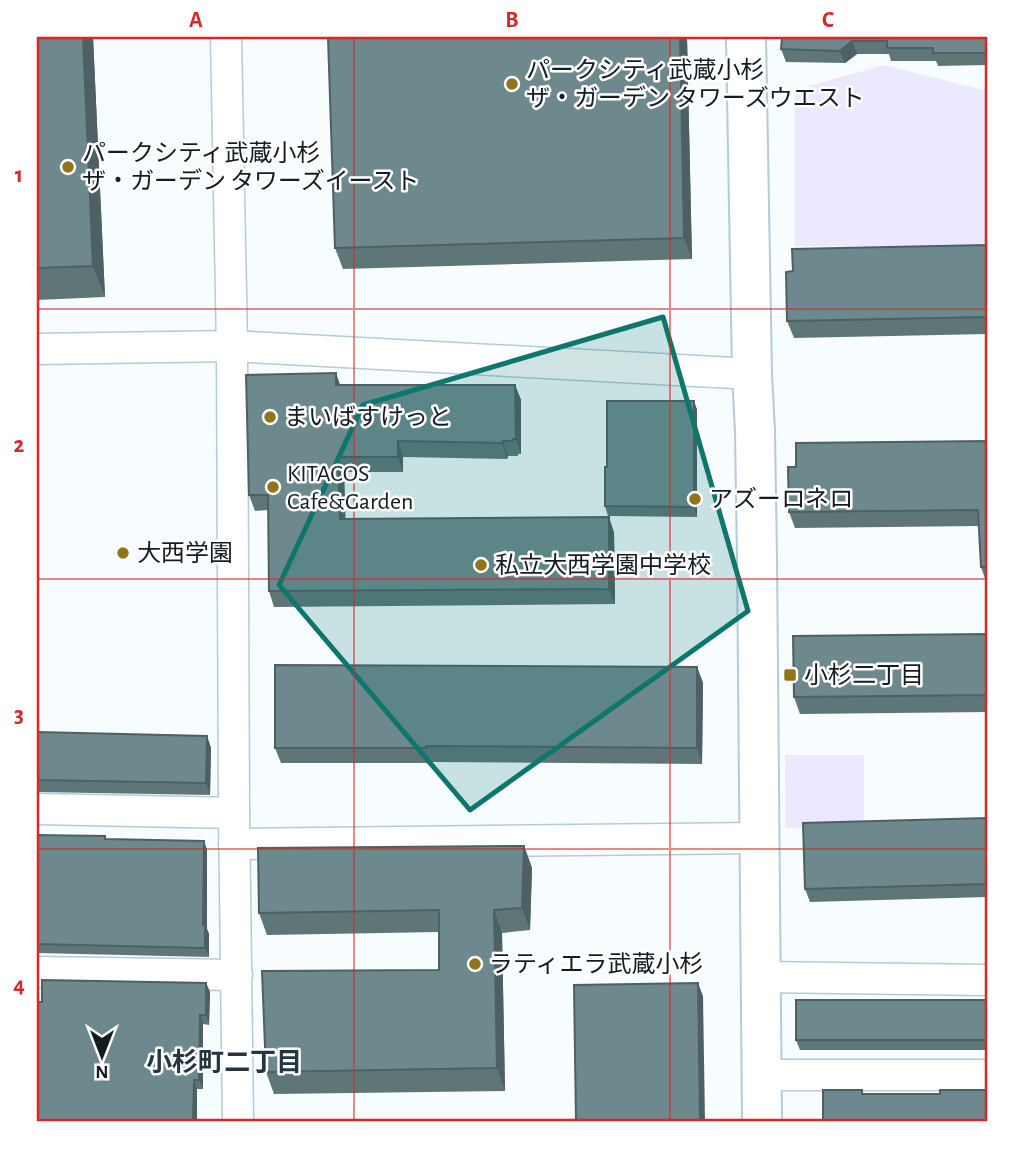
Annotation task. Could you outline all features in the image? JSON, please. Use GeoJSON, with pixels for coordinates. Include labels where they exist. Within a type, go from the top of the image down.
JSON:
{"type":"FeatureCollection","features":[{"type":"Feature","properties":{"kind":"street"},"geometry":{"type":"LineString","coordinates":[[226,37],[232,346],[238,1121]]}},
{"type":"Feature","properties":{"kind":"street"},"geometry":{"type":"LineString","coordinates":[[746,37],[757,559],[762,1121]]}},
{"type":"Feature","properties":{"kind":"street"},"geometry":{"type":"LineString","coordinates":[[37,349],[232,346],[752,374]]}},
{"type":"Feature","properties":{"kind":"street"},"geometry":{"type":"LineString","coordinates":[[37,808],[234,813]]}},
{"type":"Feature","properties":{"kind":"street"},"geometry":{"type":"LineString","coordinates":[[234,844],[758,838]]}},
{"type":"Feature","properties":{"kind":"street"},"geometry":{"type":"LineString","coordinates":[[37,972],[237,975]]}},
{"type":"Feature","properties":{"kind":"street"},"geometry":{"type":"LineString","coordinates":[[760,977],[987,980]]}},
{"type":"Feature","properties":{"kind":"street"},"geometry":{"type":"LineString","coordinates":[[762,1075],[987,1075]]}},
{"type":"Feature","properties":{"kind":"highlighted area"},"geometry":{"type":"Polygon","coordinates":[[[663,317],[748,611],[470,810],[279,585],[363,405],[663,317]]]}},
{"type":"Feature","properties":{"kind":"shaded area"},"geometry":{"type":"Polygon","coordinates":[[[884,65],[987,91],[987,247],[795,246],[795,90],[884,65]]]}},
{"type":"Feature","properties":{"kind":"shaded area"},"geometry":{"type":"Polygon","coordinates":[[[785,755],[864,755],[864,828],[785,828],[785,755]]]}},
{"type":"Feature","properties":{"kind":"building","name":"パークシティ武蔵小杉 ザ・ガーデン タワーズイースト"},"geometry":{"type":"Polygon","coordinates":[[[37,37],[83,37],[93,266],[37,268],[37,37]]]}},
{"type":"Feature","properties":{"kind":"building"},"geometry":{"type":"Polygon","coordinates":[[[328,37],[680,37],[684,238],[335,248],[328,37]]]}},
{"type":"Feature","properties":{"kind":"building"},"geometry":{"type":"Polygon","coordinates":[[[782,37],[987,37],[987,53],[933,53],[933,48],[887,48],[887,41],[852,41],[840,51],[781,49],[782,37]]]}},
{"type":"Feature","properties":{"kind":"building"},"geometry":{"type":"Polygon","coordinates":[[[987,245],[987,317],[787,321],[786,272],[793,271],[792,249],[987,245]]]}},
{"type":"Feature","properties":{"kind":"building"},"geometry":{"type":"Polygon","coordinates":[[[336,373],[336,385],[515,385],[516,439],[513,441],[398,441],[398,457],[338,457],[340,519],[609,517],[609,589],[269,591],[268,495],[249,495],[246,375],[336,373]]]}},
{"type":"Feature","properties":{"kind":"building"},"geometry":{"type":"Polygon","coordinates":[[[607,401],[694,401],[694,507],[605,506],[607,401]]]}},
{"type":"Feature","properties":{"kind":"building"},"geometry":{"type":"Polygon","coordinates":[[[987,441],[987,567],[981,567],[978,510],[789,512],[788,467],[796,467],[796,443],[987,441]]]}},
{"type":"Feature","properties":{"kind":"building"},"geometry":{"type":"Polygon","coordinates":[[[987,634],[987,695],[794,697],[793,636],[987,634]]]}},
{"type":"Feature","properties":{"kind":"building"},"geometry":{"type":"Polygon","coordinates":[[[275,665],[697,667],[697,748],[275,748],[275,665]]]}},
{"type":"Feature","properties":{"kind":"building"},"geometry":{"type":"Polygon","coordinates":[[[37,732],[207,736],[206,783],[37,780],[37,732]]]}},
{"type":"Feature","properties":{"kind":"building"},"geometry":{"type":"Polygon","coordinates":[[[987,818],[987,884],[805,889],[803,823],[987,818]]]}},
{"type":"Feature","properties":{"kind":"building"},"geometry":{"type":"Polygon","coordinates":[[[37,835],[204,841],[205,948],[37,944],[37,835]]]}},
{"type":"Feature","properties":{"kind":"building","name":"ラティエラ武蔵小杉"},"geometry":{"type":"Polygon","coordinates":[[[524,846],[522,908],[494,910],[497,1068],[266,1072],[262,971],[439,970],[439,910],[259,913],[258,848],[524,846]]]}},
{"type":"Feature","properties":{"kind":"building"},"geometry":{"type":"Polygon","coordinates":[[[42,980],[206,983],[206,1015],[200,1015],[199,1080],[194,1080],[193,1121],[37,1121],[37,1002],[42,1002],[42,980]]]}},
{"type":"Feature","properties":{"kind":"building"},"geometry":{"type":"Polygon","coordinates":[[[698,983],[700,1121],[576,1121],[574,985],[698,983]]]}},
{"type":"Feature","properties":{"kind":"building"},"geometry":{"type":"Polygon","coordinates":[[[796,1000],[987,1000],[987,1040],[796,1040],[796,1000]]]}},
{"type":"Feature","properties":{"kind":"building"},"geometry":{"type":"Polygon","coordinates":[[[823,1090],[862,1090],[862,1094],[940,1094],[940,1090],[987,1090],[987,1121],[823,1121],[823,1090]]]}},
{"type":"Feature","properties":{"kind":"place","name":"パークシティ武蔵小杉 ザ・ガーデン タワーズウエスト"},"geometry":{"type":"Point","coordinates":[512,84]}},
{"type":"Feature","properties":{"kind":"place","name":"パークシティ武蔵小杉 ザ・ガーデン タワーズイースト"},"geometry":{"type":"Point","coordinates":[68,167]}},
{"type":"Feature","properties":{"kind":"place","name":"まいばすけっと"},"geometry":{"type":"Point","coordinates":[270,417]}},
{"type":"Feature","properties":{"kind":"place","name":"KITACOS Cafe&Garden"},"geometry":{"type":"Point","coordinates":[273,487]}},
{"type":"Feature","properties":{"kind":"place","name":"アズーロネロ"},"geometry":{"type":"Point","coordinates":[695,499]}},
{"type":"Feature","properties":{"kind":"place","name":"大西学園"},"geometry":{"type":"Point","coordinates":[123,553]}},
{"type":"Feature","properties":{"kind":"place","name":"私立大西学園中学校"},"geometry":{"type":"Point","coordinates":[481,565]}},
{"type":"Feature","properties":{"kind":"place","name":"小杉二丁目"},"geometry":{"type":"Point","coordinates":[790,675]}},
{"type":"Feature","properties":{"kind":"place","name":"ラティエラ武蔵小杉"},"geometry":{"type":"Point","coordinates":[475,964]}},
{"type":"Feature","properties":{"kind":"district","name":"小杉町二丁目"},"geometry":{"type":"Point","coordinates":[224,1062]}}]}
